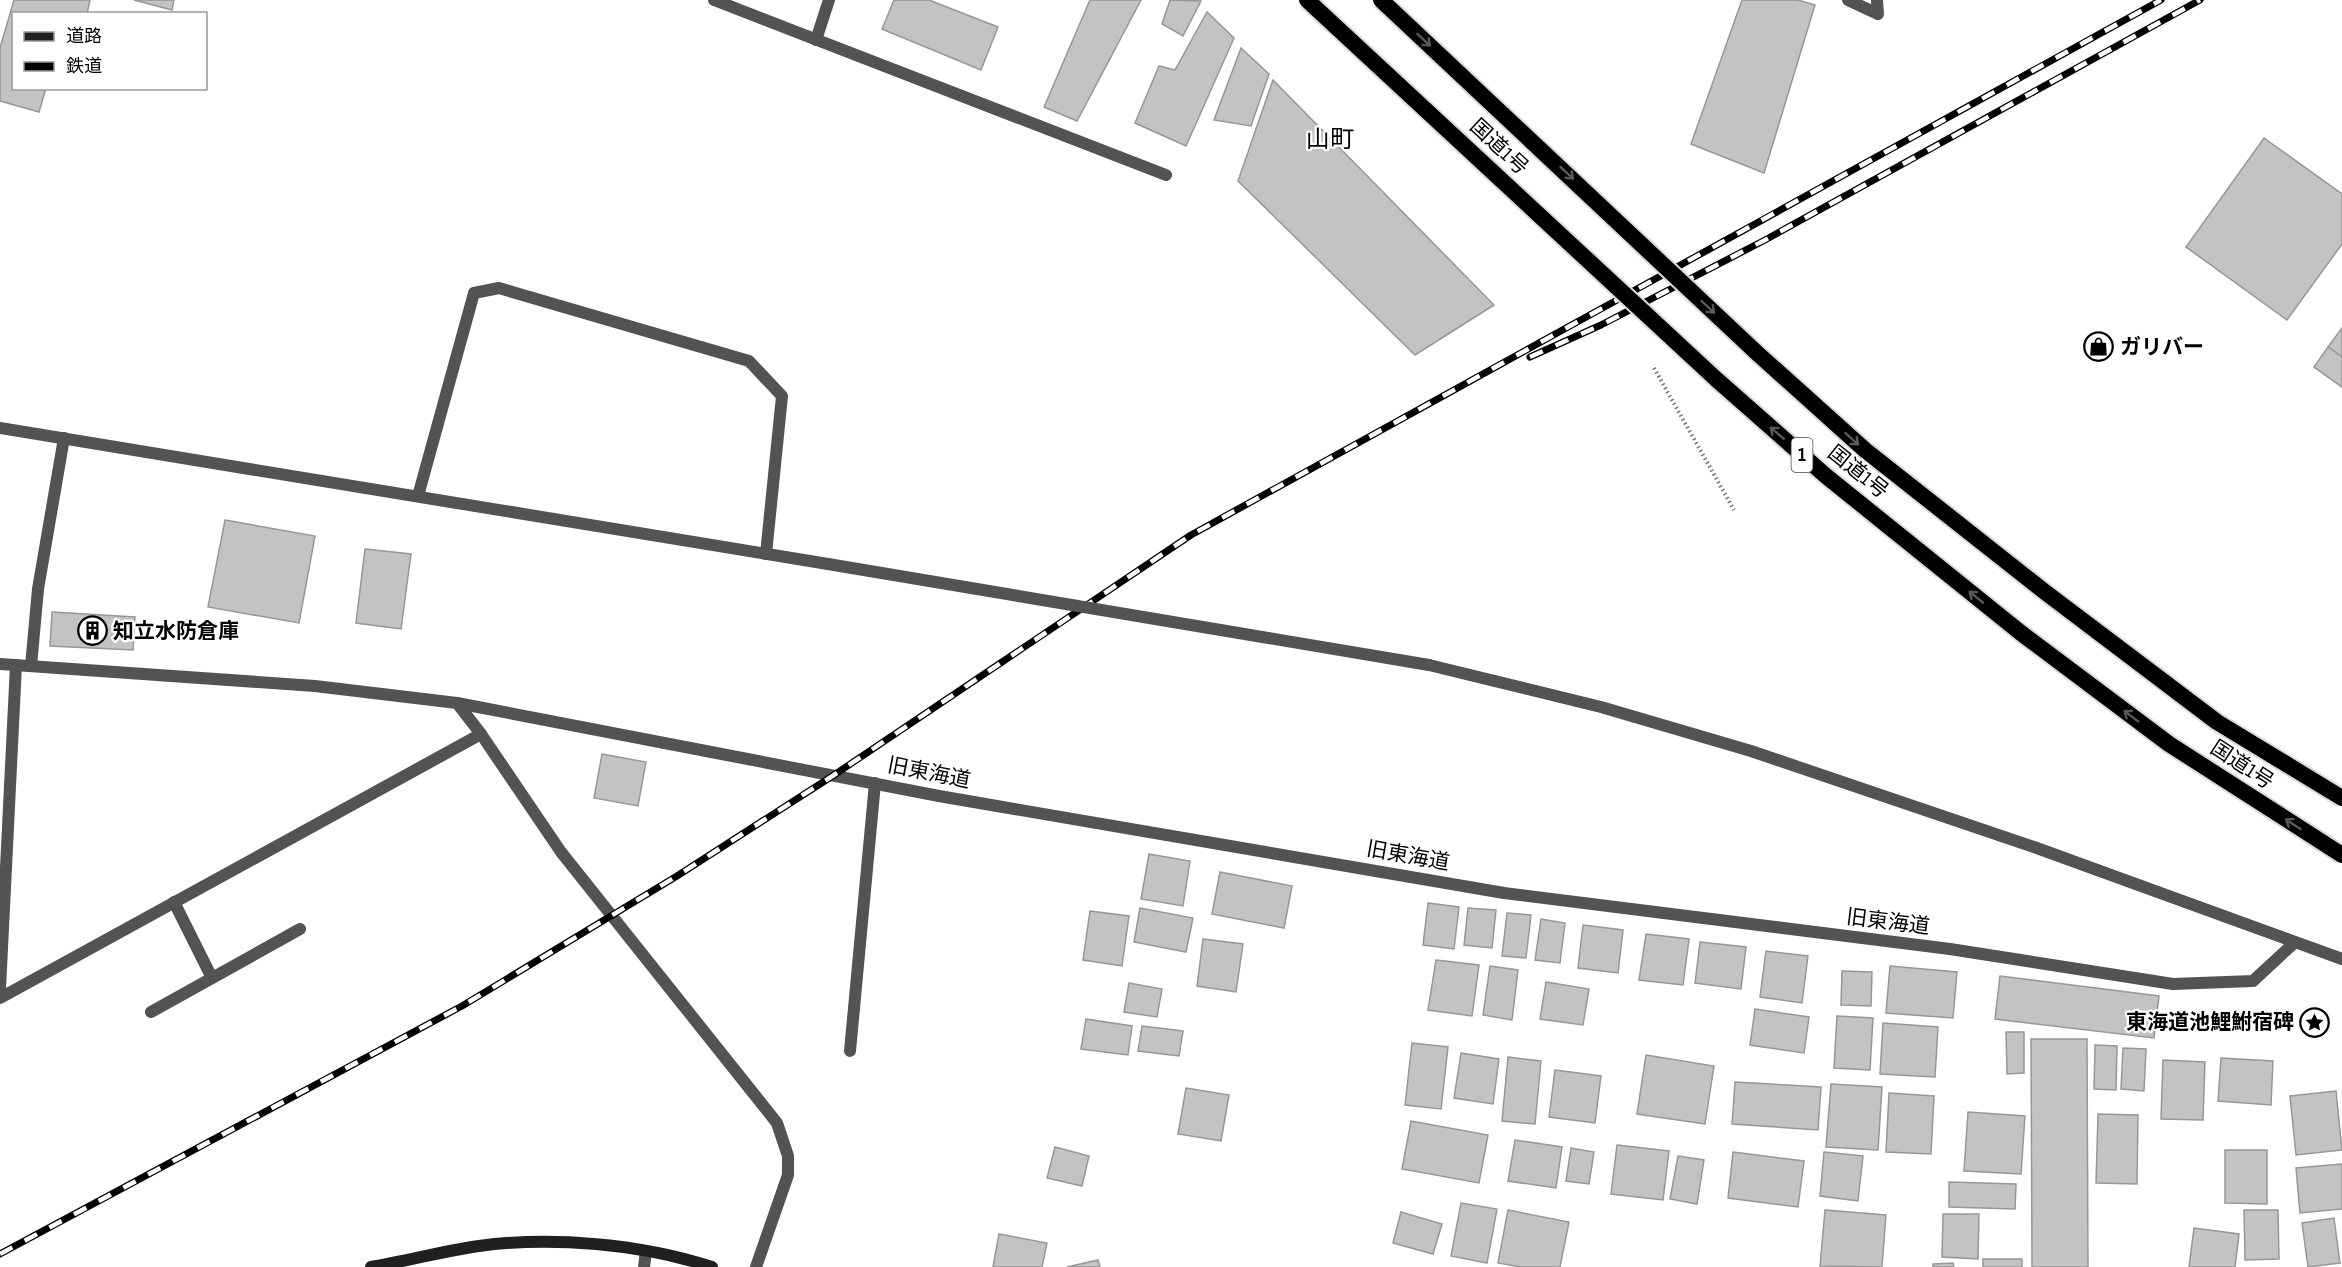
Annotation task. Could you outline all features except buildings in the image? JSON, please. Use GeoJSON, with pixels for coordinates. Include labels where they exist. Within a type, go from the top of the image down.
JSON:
{"type":"FeatureCollection","features":[{"type":"Feature","properties":{"kind":"highway","name":"国道1号"},"geometry":{"type":"LineString","coordinates":[[1306,0],[1716,379],[1826,476],[2021,633],[2169,744],[2342,855]]}},
{"type":"Feature","properties":{"kind":"highway","name":"国道1号"},"geometry":{"type":"LineString","coordinates":[[1382,0],[1757,353],[1864,450],[2045,592],[2217,722],[2342,798]]}},
{"type":"Feature","properties":{"kind":"main road"},"geometry":{"type":"LineString","coordinates":[[371,1267],[479,1246],[547,1240],[646,1251],[712,1267]]}},
{"type":"Feature","properties":{"kind":"street"},"geometry":{"type":"LineString","coordinates":[[714,0],[1166,175]]}},
{"type":"Feature","properties":{"kind":"street"},"geometry":{"type":"LineString","coordinates":[[816,40],[829,0]]}},
{"type":"Feature","properties":{"kind":"street"},"geometry":{"type":"LineString","coordinates":[[1848,0],[1878,14],[1878,0]]}},
{"type":"Feature","properties":{"kind":"street"},"geometry":{"type":"LineString","coordinates":[[418,496],[474,293],[499,288],[749,361],[782,396],[766,554]]}},
{"type":"Feature","properties":{"kind":"street"},"geometry":{"type":"LineString","coordinates":[[0,428],[828,564],[1429,666],[1601,707],[1751,751],[2034,847],[2342,959]]}},
{"type":"Feature","properties":{"kind":"street"},"geometry":{"type":"LineString","coordinates":[[31,666],[38,589],[64,438]]}},
{"type":"Feature","properties":{"kind":"street","name":"旧東海道"},"geometry":{"type":"LineString","coordinates":[[0,664],[315,686],[457,703],[939,796],[1504,893],[1950,949],[2173,984],[2253,981],[2294,943]]}},
{"type":"Feature","properties":{"kind":"street"},"geometry":{"type":"LineString","coordinates":[[0,989],[16,665]]}},
{"type":"Feature","properties":{"kind":"street"},"geometry":{"type":"LineString","coordinates":[[457,703],[481,734],[561,852],[777,1123],[788,1156],[788,1175],[756,1267]]}},
{"type":"Feature","properties":{"kind":"street"},"geometry":{"type":"LineString","coordinates":[[0,998],[481,734]]}},
{"type":"Feature","properties":{"kind":"street"},"geometry":{"type":"LineString","coordinates":[[850,1051],[875,783]]}},
{"type":"Feature","properties":{"kind":"street"},"geometry":{"type":"LineString","coordinates":[[174,902],[212,978]]}},
{"type":"Feature","properties":{"kind":"street"},"geometry":{"type":"LineString","coordinates":[[151,1012],[300,929]]}},
{"type":"Feature","properties":{"kind":"street"},"geometry":{"type":"LineString","coordinates":[[644,1267],[646,1251]]}},
{"type":"Feature","properties":{"kind":"path"},"geometry":{"type":"LineString","coordinates":[[1654,368],[1734,510]]}},
{"type":"Feature","properties":{"kind":"railway"},"geometry":{"type":"LineString","coordinates":[[0,1254],[462,1006],[677,876],[834,775],[1191,535],[2161,0]]}},
{"type":"Feature","properties":{"kind":"railway"},"geometry":{"type":"LineString","coordinates":[[1530,357],[1601,325],[1765,240],[2200,0]]}},
{"type":"Feature","properties":{"kind":"place","name":"ガリバー"},"geometry":{"type":"Point","coordinates":[2099,347]}},
{"type":"Feature","properties":{"kind":"place","name":"知立水防倉庫"},"geometry":{"type":"Point","coordinates":[92,631]}},
{"type":"Feature","properties":{"kind":"place","name":"東海道池鯉鮒宿碑"},"geometry":{"type":"Point","coordinates":[2315,1022]}},
{"type":"Feature","properties":{"kind":"district","name":"山町"},"geometry":{"type":"Point","coordinates":[1330,139]}}]}
